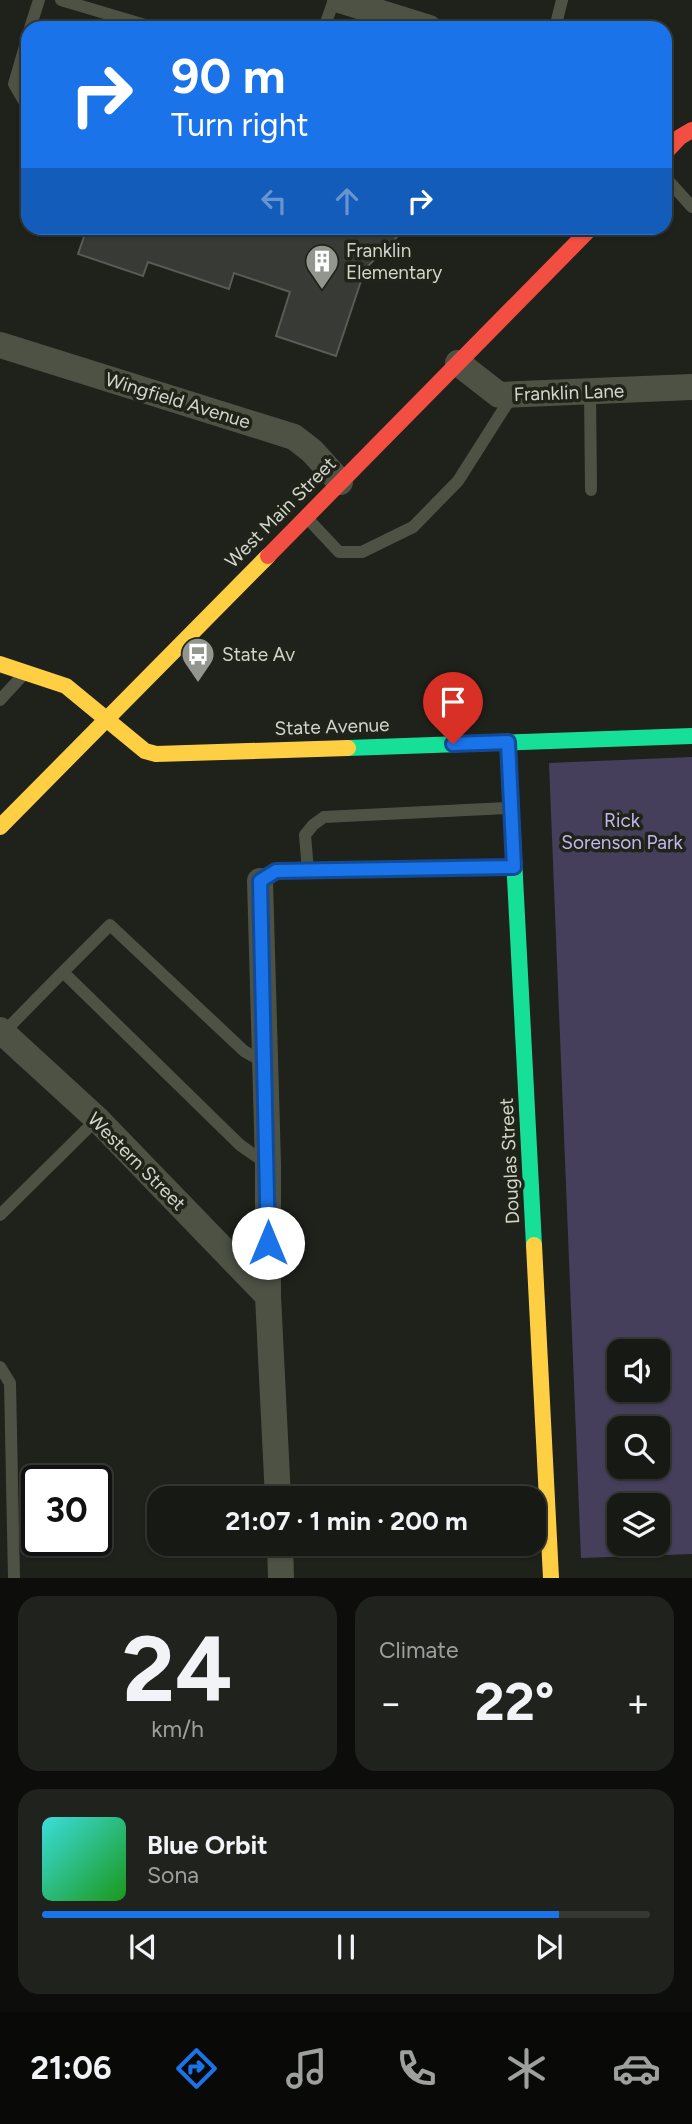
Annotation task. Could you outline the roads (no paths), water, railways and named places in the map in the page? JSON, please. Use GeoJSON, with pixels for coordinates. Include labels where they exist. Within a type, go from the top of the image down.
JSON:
{"type":"FeatureCollection","features":[{"type":"Feature","properties":{"kind":"street"},"geometry":{"type":"LineString","coordinates":[[340,0],[407,21]]}},
{"type":"Feature","properties":{"kind":"street","name":"West Main Street"},"geometry":{"type":"LineString","coordinates":[[1,824],[584,235]]}},
{"type":"Feature","properties":{"kind":"street","name":"Wingfield Avenue"},"geometry":{"type":"LineString","coordinates":[[0,345],[294,437],[340,482]]}},
{"type":"Feature","properties":{"kind":"street","name":"Franklin Lane"},"geometry":{"type":"LineString","coordinates":[[458,363],[499,395],[692,387]]}},
{"type":"Feature","properties":{"kind":"street","name":"State Avenue"},"geometry":{"type":"LineString","coordinates":[[0,664],[66,686],[145,751],[156,754],[692,736]]}},
{"type":"Feature","properties":{"kind":"street","name":"Douglas Street"},"geometry":{"type":"LineString","coordinates":[[508,742],[551,1578]]}},
{"type":"Feature","properties":{"kind":"street"},"geometry":{"type":"LineString","coordinates":[[260,881],[268,1164],[268,1296],[277,1486]]}},
{"type":"Feature","properties":{"kind":"street","name":"Western Street"},"geometry":{"type":"LineString","coordinates":[[1,1032],[97,1119],[268,1296]]}},
{"type":"Feature","properties":{"kind":"street"},"geometry":{"type":"LineString","coordinates":[[280,1556],[281,1578]]}},
{"type":"Feature","properties":{"kind":"lane"},"geometry":{"type":"LineString","coordinates":[[32,21],[39,0]]}},
{"type":"Feature","properties":{"kind":"lane"},"geometry":{"type":"LineString","coordinates":[[61,0],[132,21]]}},
{"type":"Feature","properties":{"kind":"lane"},"geometry":{"type":"LineString","coordinates":[[326,21],[334,0]]}},
{"type":"Feature","properties":{"kind":"lane"},"geometry":{"type":"LineString","coordinates":[[557,21],[562,0]]}},
{"type":"Feature","properties":{"kind":"lane"},"geometry":{"type":"LineString","coordinates":[[21,68],[14,84],[21,96]]}},
{"type":"Feature","properties":{"kind":"lane"},"geometry":{"type":"LineString","coordinates":[[672,185],[692,207]]}},
{"type":"Feature","properties":{"kind":"lane"},"geometry":{"type":"LineString","coordinates":[[590,391],[591,490]]}},
{"type":"Feature","properties":{"kind":"lane"},"geometry":{"type":"LineString","coordinates":[[305,517],[339,552],[362,552],[413,527],[458,481],[513,395]]}},
{"type":"Feature","properties":{"kind":"lane"},"geometry":{"type":"LineString","coordinates":[[0,700],[26,672]]}},
{"type":"Feature","properties":{"kind":"lane"},"geometry":{"type":"LineString","coordinates":[[308,871],[305,835],[324,817],[510,808]]}},
{"type":"Feature","properties":{"kind":"lane"},"geometry":{"type":"LineString","coordinates":[[260,881],[276,871],[514,867]]}},
{"type":"Feature","properties":{"kind":"lane"},"geometry":{"type":"LineString","coordinates":[[1,1032],[110,925],[244,1051],[265,1063]]}},
{"type":"Feature","properties":{"kind":"lane"},"geometry":{"type":"LineString","coordinates":[[63,972],[240,1145],[268,1164]]}},
{"type":"Feature","properties":{"kind":"lane"},"geometry":{"type":"LineString","coordinates":[[0,1215],[97,1119]]}},
{"type":"Feature","properties":{"kind":"lane"},"geometry":{"type":"LineString","coordinates":[[0,1367],[10,1383],[14,1578]]}},
{"type":"Feature","properties":{"kind":"place","name":"Franklin Elementary"},"geometry":{"type":"Point","coordinates":[322,291]}},
{"type":"Feature","properties":{"kind":"place","name":"State Av"},"geometry":{"type":"Point","coordinates":[198,684]}},
{"type":"Feature","properties":{"kind":"park label","name":"Rick Sorenson Park"},"geometry":{"type":"Point","coordinates":[622,831]}}]}
